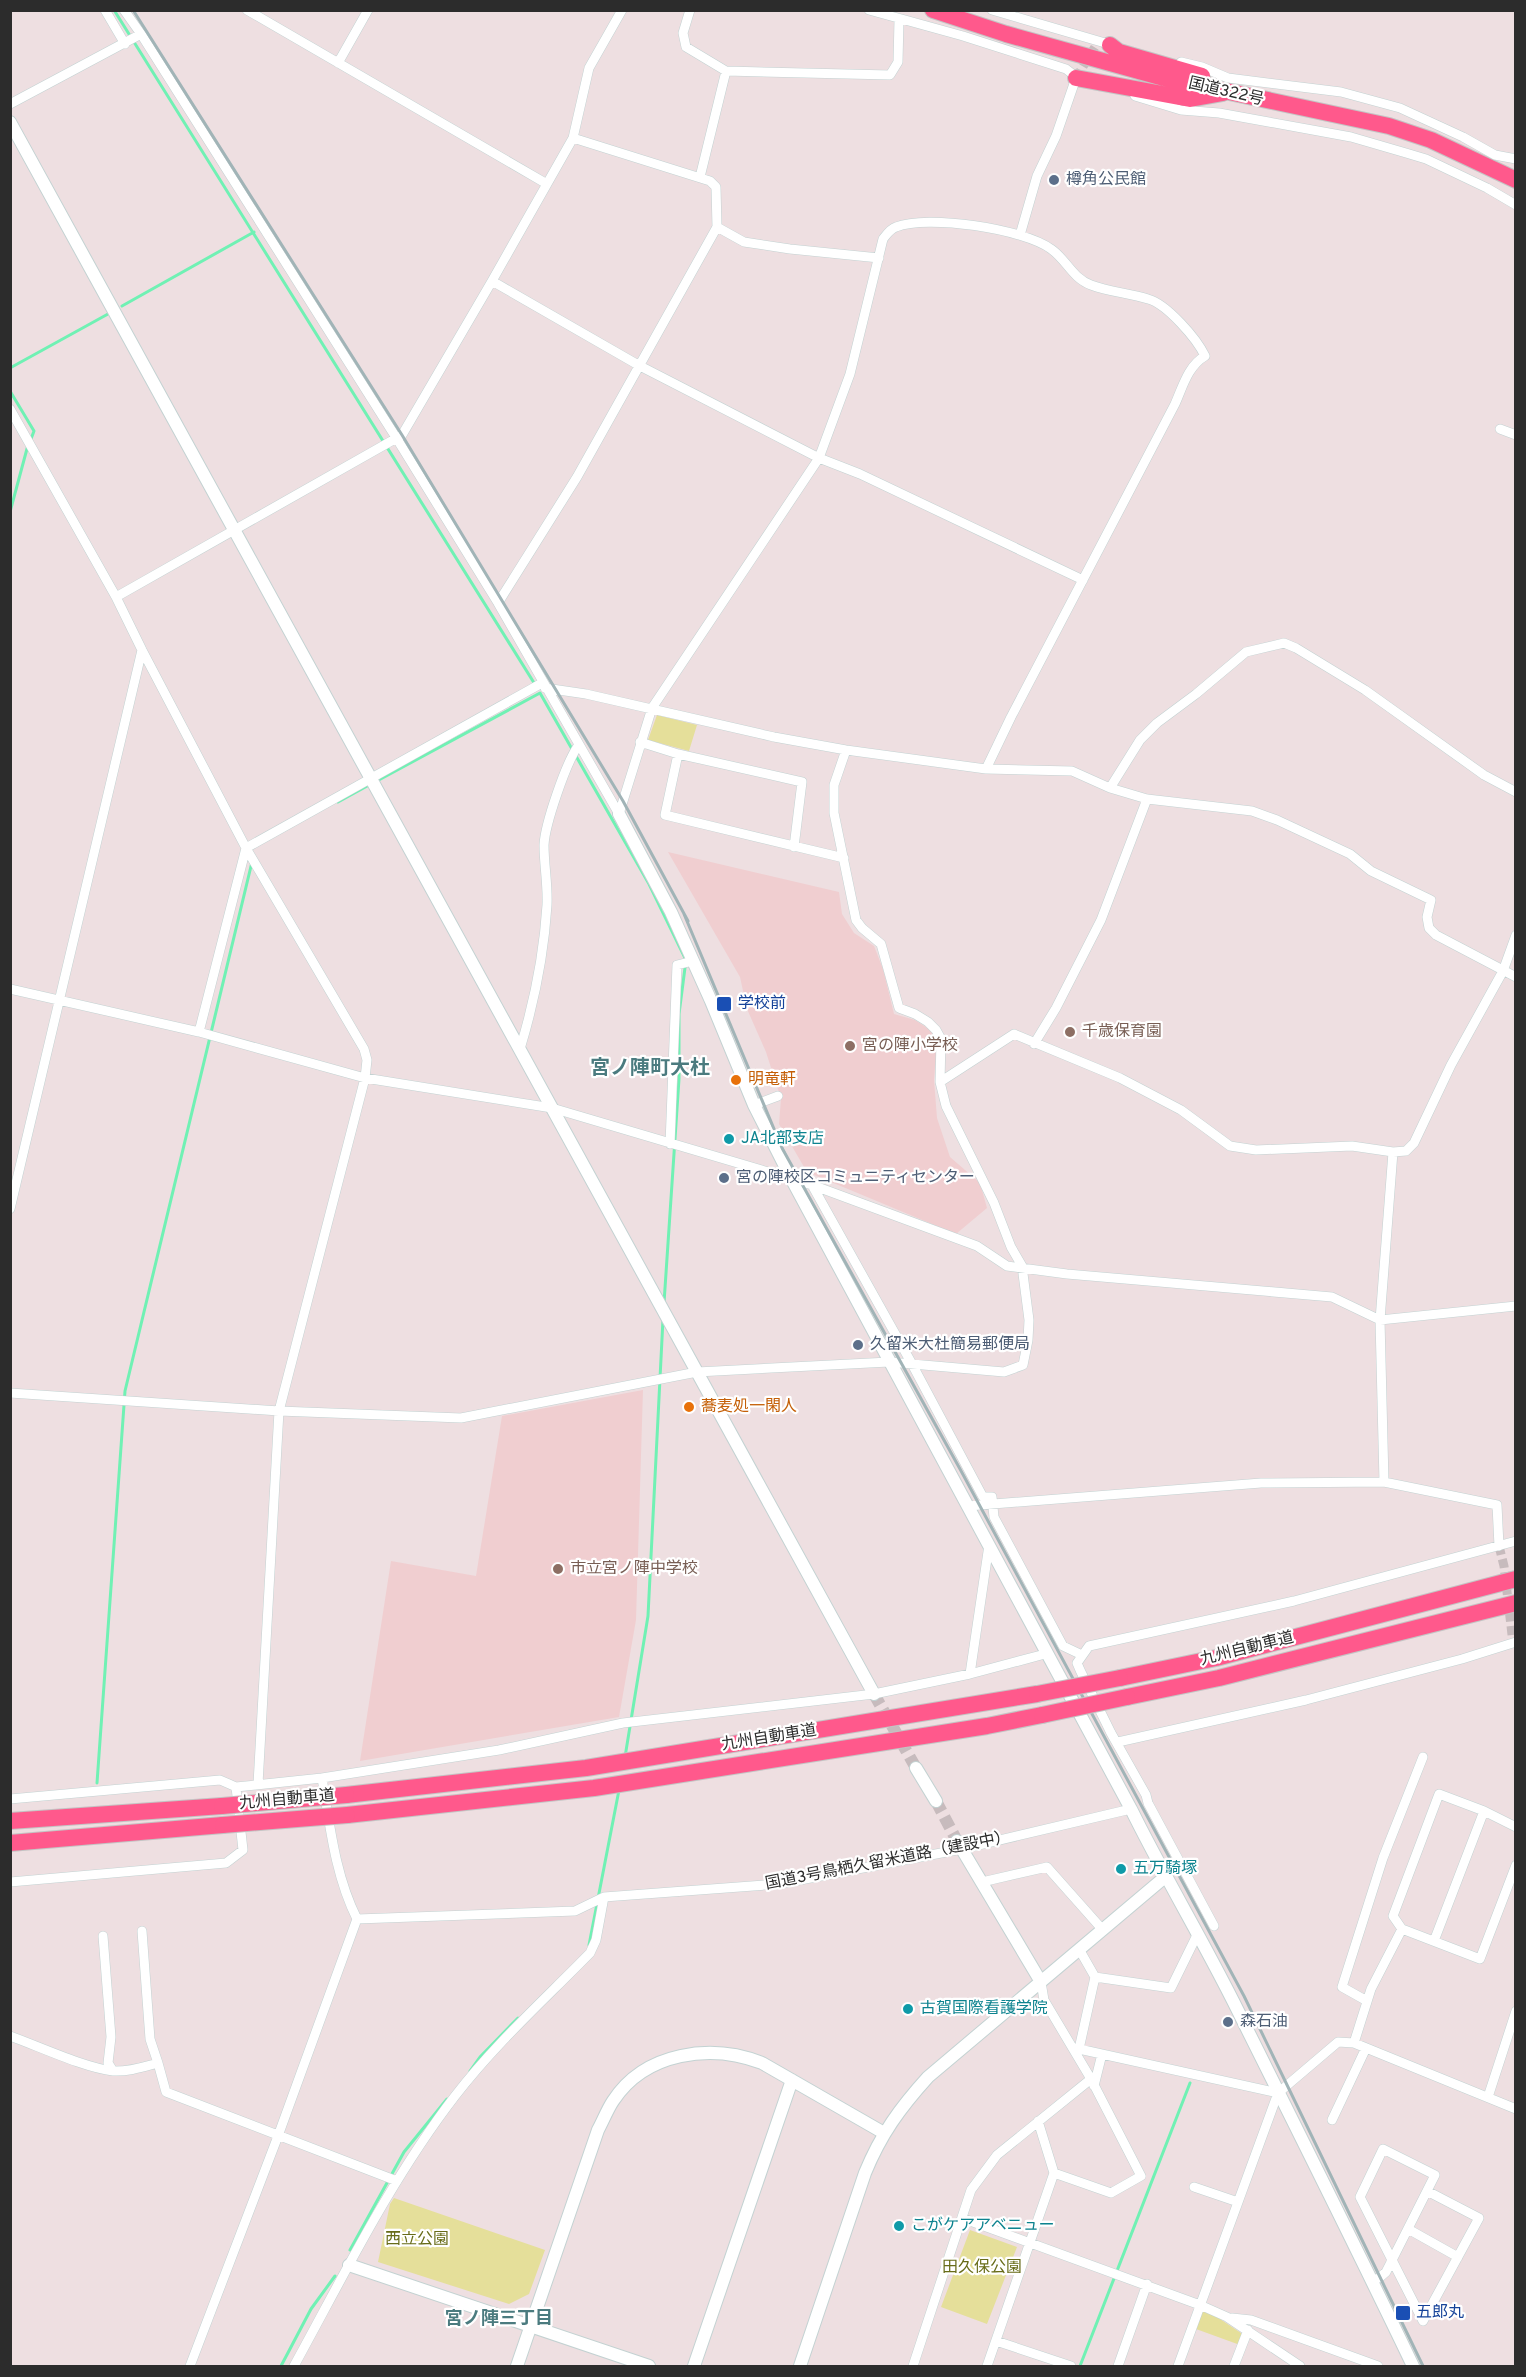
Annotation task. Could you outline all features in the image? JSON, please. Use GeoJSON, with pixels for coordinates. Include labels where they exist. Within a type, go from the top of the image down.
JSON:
{"type":"FeatureCollection","features":[{"type":"Feature","properties":{"kind":"highway","name":"国道322号"},"geometry":{"type":"LineString","coordinates":[[933,10],[1104,62],[1225,92],[1321,111],[1411,134],[1431,140],[1515,180]]}},
{"type":"Feature","properties":{"kind":"highway"},"geometry":{"type":"LineString","coordinates":[[1110,45],[1119,52],[1202,76],[1215,82],[1225,92]]}},
{"type":"Feature","properties":{"kind":"highway"},"geometry":{"type":"LineString","coordinates":[[1076,78],[1190,99],[1225,92]]}},
{"type":"Feature","properties":{"kind":"highway"},"geometry":{"type":"LineString","coordinates":[[1482,164],[1515,168]]}},
{"type":"Feature","properties":{"kind":"highway","name":"九州自動車道"},"geometry":{"type":"LineString","coordinates":[[10,1821],[346,1795],[586,1768],[1037,1694],[1120,1678],[1249,1649],[1515,1579]]}},
{"type":"Feature","properties":{"kind":"highway","name":"九州自動車道"},"geometry":{"type":"LineString","coordinates":[[10,1843],[347,1815],[594,1788],[975,1728],[1220,1678],[1515,1603]]}},
{"type":"Feature","properties":{"kind":"street"},"geometry":{"type":"LineString","coordinates":[[105,10],[125,44]]}},
{"type":"Feature","properties":{"kind":"street"},"geometry":{"type":"LineString","coordinates":[[247,10],[547,184]]}},
{"type":"Feature","properties":{"kind":"street"},"geometry":{"type":"LineString","coordinates":[[338,63],[368,10]]}},
{"type":"Feature","properties":{"kind":"street"},"geometry":{"type":"LineString","coordinates":[[116,597],[402,435],[573,138],[589,68],[622,10]]}},
{"type":"Feature","properties":{"kind":"street"},"geometry":{"type":"LineString","coordinates":[[690,10],[683,33],[686,47],[726,71],[890,75],[898,62],[899,20]]}},
{"type":"Feature","properties":{"kind":"street"},"geometry":{"type":"LineString","coordinates":[[869,10],[963,36],[1066,69],[1076,78],[1181,110],[1219,113],[1341,136],[1426,159],[1487,188],[1515,205]]}},
{"type":"Feature","properties":{"kind":"street"},"geometry":{"type":"LineString","coordinates":[[992,10],[1110,45],[1202,67],[1228,78],[1341,92],[1400,108],[1464,137],[1496,155],[1515,159]]}},
{"type":"Feature","properties":{"kind":"street"},"geometry":{"type":"LineString","coordinates":[[128,13],[498,603],[619,814],[671,912],[754,1105],[792,1180],[1131,1809],[1165,1877],[1198,1933],[1413,2367]]}},
{"type":"Feature","properties":{"kind":"street"},"geometry":{"type":"LineString","coordinates":[[10,104],[141,34]]}},
{"type":"Feature","properties":{"kind":"street"},"geometry":{"type":"LineString","coordinates":[[700,177],[726,71]]}},
{"type":"Feature","properties":{"kind":"street"},"geometry":{"type":"LineString","coordinates":[[1020,235],[1037,176],[1056,136],[1076,78]]}},
{"type":"Feature","properties":{"kind":"street"},"geometry":{"type":"LineString","coordinates":[[1406,153],[1416,115]]}},
{"type":"Feature","properties":{"kind":"street"},"geometry":{"type":"LineString","coordinates":[[10,122],[874,1694]]}},
{"type":"Feature","properties":{"kind":"street"},"geometry":{"type":"LineString","coordinates":[[498,603],[571,486],[717,227],[716,187],[710,181],[573,138]]}},
{"type":"Feature","properties":{"kind":"street"},"geometry":{"type":"LineString","coordinates":[[619,814],[652,708],[819,458],[850,374],[883,239],[891,229],[898,226],[950,222],[1020,235],[1053,249],[1074,274],[1090,285],[1150,299],[1160,304],[1202,348],[1205,356],[1196,362],[1188,373],[1175,404],[986,769]]}},
{"type":"Feature","properties":{"kind":"street"},"geometry":{"type":"LineString","coordinates":[[717,227],[744,242],[879,258]]}},
{"type":"Feature","properties":{"kind":"street"},"geometry":{"type":"LineString","coordinates":[[492,281],[640,366],[819,458],[860,474],[1083,580]]}},
{"type":"Feature","properties":{"kind":"street"},"geometry":{"type":"LineString","coordinates":[[10,409],[116,597],[246,848],[364,1049],[367,1060],[365,1078],[279,1411],[258,1784]]}},
{"type":"Feature","properties":{"kind":"street"},"geometry":{"type":"LineString","coordinates":[[1500,429],[1515,435]]}},
{"type":"Feature","properties":{"kind":"street"},"geometry":{"type":"LineString","coordinates":[[1110,788],[1140,740],[1157,723],[1196,694],[1246,651],[1284,643],[1365,690],[1484,775],[1515,792]]}},
{"type":"Feature","properties":{"kind":"street"},"geometry":{"type":"LineString","coordinates":[[10,1209],[142,650]]}},
{"type":"Feature","properties":{"kind":"street"},"geometry":{"type":"LineString","coordinates":[[199,1032],[246,848],[544,686],[652,708],[774,737],[846,750],[986,769],[1072,771],[1110,788],[1147,800],[1251,811],[1277,820],[1350,854],[1371,871],[1431,900],[1429,928],[1436,935],[1515,977]]}},
{"type":"Feature","properties":{"kind":"street"},"geometry":{"type":"LineString","coordinates":[[640,742],[678,754],[802,782],[794,847]]}},
{"type":"Feature","properties":{"kind":"street"},"geometry":{"type":"LineString","coordinates":[[520,1049],[530,1016],[545,923],[547,902],[545,837],[569,759],[578,746]]}},
{"type":"Feature","properties":{"kind":"street"},"geometry":{"type":"LineString","coordinates":[[10,1393],[279,1411],[460,1419],[489,1411],[697,1372],[889,1362],[1004,1372],[1023,1365],[1029,1320],[1022,1266],[946,1106],[940,1082],[941,1039],[928,1022],[899,1008],[881,944],[856,920],[834,813],[834,785],[846,750]]}},
{"type":"Feature","properties":{"kind":"street"},"geometry":{"type":"LineString","coordinates":[[678,754],[665,815],[844,858]]}},
{"type":"Feature","properties":{"kind":"street"},"geometry":{"type":"LineString","coordinates":[[1034,1044],[1056,1008],[1101,920],[1147,800]]}},
{"type":"Feature","properties":{"kind":"street"},"geometry":{"type":"LineString","coordinates":[[940,1082],[1014,1034],[1120,1078],[1181,1110],[1230,1146],[1256,1150],[1352,1146],[1393,1152],[1406,1151],[1414,1143],[1450,1065],[1503,971],[1515,935]]}},
{"type":"Feature","properties":{"kind":"street"},"geometry":{"type":"LineString","coordinates":[[670,1144],[677,965],[693,961]]}},
{"type":"Feature","properties":{"kind":"street"},"geometry":{"type":"LineString","coordinates":[[10,989],[199,1032],[365,1078],[552,1108],[812,1185],[977,1246],[1007,1266],[1022,1266],[1067,1274],[1332,1298],[1380,1320],[1515,1306]]}},
{"type":"Feature","properties":{"kind":"street"},"geometry":{"type":"LineString","coordinates":[[754,1105],[778,1096]]}},
{"type":"Feature","properties":{"kind":"street"},"geometry":{"type":"LineString","coordinates":[[1384,1482],[1380,1320],[1393,1152]]}},
{"type":"Feature","properties":{"kind":"street"},"geometry":{"type":"LineString","coordinates":[[812,1185],[983,1497],[992,1497],[994,1517],[1063,1646],[1082,1655]]}},
{"type":"Feature","properties":{"kind":"street"},"geometry":{"type":"LineString","coordinates":[[968,1506],[1261,1483],[1384,1482],[1497,1505],[1499,1546]]}},
{"type":"Feature","properties":{"kind":"street"},"geometry":{"type":"LineString","coordinates":[[1214,1926],[1080,1670],[1077,1663],[1089,1646],[1294,1601],[1515,1541]]}},
{"type":"Feature","properties":{"kind":"street"},"geometry":{"type":"LineString","coordinates":[[970,1674],[989,1545]]}},
{"type":"Feature","properties":{"kind":"street"},"geometry":{"type":"LineString","coordinates":[[1118,1742],[1306,1700],[1514,1643]]}},
{"type":"Feature","properties":{"kind":"street"},"geometry":{"type":"LineString","coordinates":[[10,1799],[220,1780],[236,1787],[322,1778],[499,1750],[623,1724],[874,1694],[970,1674],[1046,1654]]}},
{"type":"Feature","properties":{"kind":"street"},"geometry":{"type":"LineString","coordinates":[[1367,2001],[1342,1987],[1383,1858],[1423,1757]]}},
{"type":"Feature","properties":{"kind":"street"},"geometry":{"type":"LineString","coordinates":[[916,1768],[936,1801]]}},
{"type":"Feature","properties":{"kind":"street"},"geometry":{"type":"LineString","coordinates":[[190,2367],[357,1919],[346,1896],[339,1871],[322,1778]]}},
{"type":"Feature","properties":{"kind":"street"},"geometry":{"type":"LineString","coordinates":[[10,1882],[226,1863],[243,1851],[236,1787]]}},
{"type":"Feature","properties":{"kind":"street"},"geometry":{"type":"LineString","coordinates":[[1515,1827],[1484,1811],[1439,1794],[1393,1916],[1402,1929],[1480,1959],[1515,1865]]}},
{"type":"Feature","properties":{"kind":"street","name":"国道3号鳥栖久留米道路（建設中）"},"geometry":{"type":"LineString","coordinates":[[357,1919],[575,1911],[604,1897],[779,1884],[1131,1809]]}},
{"type":"Feature","properties":{"kind":"street"},"geometry":{"type":"LineString","coordinates":[[1434,1941],[1484,1811]]}},
{"type":"Feature","properties":{"kind":"street"},"geometry":{"type":"LineString","coordinates":[[959,1845],[1041,1982],[1044,2000],[1075,2048],[1141,2176],[1110,2193],[1054,2173]]}},
{"type":"Feature","properties":{"kind":"street"},"geometry":{"type":"LineString","coordinates":[[982,1882],[1047,1867],[1102,1929]]}},
{"type":"Feature","properties":{"kind":"street"},"geometry":{"type":"LineString","coordinates":[[800,2367],[866,2173],[884,2133],[901,2107],[928,2078],[1165,1877]]}},
{"type":"Feature","properties":{"kind":"street"},"geometry":{"type":"LineString","coordinates":[[294,2367],[397,2181],[453,2097],[486,2057],[590,1953],[596,1940],[604,1897]]}},
{"type":"Feature","properties":{"kind":"street"},"geometry":{"type":"LineString","coordinates":[[1354,2043],[1371,1989],[1402,1929]]}},
{"type":"Feature","properties":{"kind":"street"},"geometry":{"type":"LineString","coordinates":[[142,1931],[150,2039],[166,2092],[397,2181]]}},
{"type":"Feature","properties":{"kind":"street"},"geometry":{"type":"LineString","coordinates":[[1095,1977],[1171,1988],[1198,1933]]}},
{"type":"Feature","properties":{"kind":"street"},"geometry":{"type":"LineString","coordinates":[[103,1936],[111,2037],[108,2063],[113,2071]]}},
{"type":"Feature","properties":{"kind":"street"},"geometry":{"type":"LineString","coordinates":[[1075,2048],[1095,1977],[1079,1949]]}},
{"type":"Feature","properties":{"kind":"street"},"geometry":{"type":"LineString","coordinates":[[1488,2097],[1515,2012]]}},
{"type":"Feature","properties":{"kind":"street"},"geometry":{"type":"LineString","coordinates":[[10,2036],[98,2068],[113,2071],[135,2070],[158,2063]]}},
{"type":"Feature","properties":{"kind":"street"},"geometry":{"type":"LineString","coordinates":[[1178,2367],[1278,2093],[1338,2042],[1354,2043],[1515,2109]]}},
{"type":"Feature","properties":{"kind":"street"},"geometry":{"type":"LineString","coordinates":[[1075,2048],[1278,2093]]}},
{"type":"Feature","properties":{"kind":"street"},"geometry":{"type":"LineString","coordinates":[[1332,2120],[1366,2048]]}},
{"type":"Feature","properties":{"kind":"street"},"geometry":{"type":"LineString","coordinates":[[517,2367],[598,2130],[614,2100],[634,2079],[658,2064],[682,2055],[712,2052],[744,2056],[792,2080],[884,2133]]}},
{"type":"Feature","properties":{"kind":"street"},"geometry":{"type":"LineString","coordinates":[[914,2367],[970,2190],[997,2155],[1038,2121],[1093,2082],[1102,2054]]}},
{"type":"Feature","properties":{"kind":"street"},"geometry":{"type":"LineString","coordinates":[[694,2367],[792,2080]]}},
{"type":"Feature","properties":{"kind":"street"},"geometry":{"type":"LineString","coordinates":[[987,2367],[1054,2173],[1038,2121]]}},
{"type":"Feature","properties":{"kind":"street"},"geometry":{"type":"LineString","coordinates":[[1371,2280],[1379,2278],[1386,2272],[1392,2261],[1408,2229],[1427,2192],[1436,2175],[1383,2149],[1360,2197],[1392,2261],[1423,2322],[1479,2218],[1427,2192]]}},
{"type":"Feature","properties":{"kind":"street"},"geometry":{"type":"LineString","coordinates":[[1194,2187],[1238,2202]]}},
{"type":"Feature","properties":{"kind":"street"},"geometry":{"type":"LineString","coordinates":[[962,2218],[1200,2305],[1227,2317],[1299,2366]]}},
{"type":"Feature","properties":{"kind":"street"},"geometry":{"type":"LineString","coordinates":[[1408,2229],[1458,2257]]}},
{"type":"Feature","properties":{"kind":"street"},"geometry":{"type":"LineString","coordinates":[[349,2265],[650,2367]]}},
{"type":"Feature","properties":{"kind":"street"},"geometry":{"type":"LineString","coordinates":[[1118,2367],[1147,2284]]}},
{"type":"Feature","properties":{"kind":"street"},"geometry":{"type":"LineString","coordinates":[[1227,2317],[1251,2320],[1357,2363],[1378,2367]]}},
{"type":"Feature","properties":{"kind":"street"},"geometry":{"type":"LineString","coordinates":[[1234,2367],[1248,2330]]}},
{"type":"Feature","properties":{"kind":"street"},"geometry":{"type":"LineString","coordinates":[[996,2341],[1071,2367]]}},
{"type":"Feature","properties":{"kind":"shaded area","name":"宮の陣小学校"},"geometry":{"type":"Polygon","coordinates":[[[668,852],[839,892],[842,914],[854,933],[874,946],[883,969],[894,1014],[915,1020],[932,1031],[937,1041],[934,1080],[937,1118],[950,1157],[980,1183],[987,1208],[956,1234],[807,1172],[779,1124],[781,1099],[766,1052],[747,1009],[740,977],[668,852]]]}},
{"type":"Feature","properties":{"kind":"shaded area","name":"市立宮ノ陣中学校"},"geometry":{"type":"Polygon","coordinates":[[[643,1390],[636,1620],[619,1717],[360,1761],[391,1561],[476,1576],[502,1416],[643,1390]]]}},
{"type":"Feature","properties":{"kind":"green space"},"geometry":{"type":"Polygon","coordinates":[[[657,715],[697,725],[689,751],[648,740],[657,715]]]}},
{"type":"Feature","properties":{"kind":"green space","name":"西立公園"},"geometry":{"type":"Polygon","coordinates":[[[394,2198],[545,2250],[529,2294],[509,2304],[378,2262],[390,2204],[394,2198]]]}},
{"type":"Feature","properties":{"kind":"green space","name":"田久保公園"},"geometry":{"type":"Polygon","coordinates":[[[970,2230],[1017,2247],[987,2324],[941,2307],[970,2230]]]}},
{"type":"Feature","properties":{"kind":"green space"},"geometry":{"type":"Polygon","coordinates":[[[1202,2310],[1211,2313],[1244,2335],[1240,2345],[1196,2329],[1202,2310]]]}},
{"type":"Feature","properties":{"kind":"waterway"},"geometry":{"type":"LineString","coordinates":[[114,10],[536,686]]}},
{"type":"Feature","properties":{"kind":"waterway"},"geometry":{"type":"LineString","coordinates":[[122,306],[254,232]]}},
{"type":"Feature","properties":{"kind":"waterway"},"geometry":{"type":"LineString","coordinates":[[10,368],[108,314]]}},
{"type":"Feature","properties":{"kind":"waterway"},"geometry":{"type":"LineString","coordinates":[[10,391],[34,431],[31,439]]}},
{"type":"Feature","properties":{"kind":"waterway"},"geometry":{"type":"LineString","coordinates":[[10,512],[28,445]]}},
{"type":"Feature","properties":{"kind":"waterway"},"geometry":{"type":"LineString","coordinates":[[375,782],[540,693],[649,884],[686,960],[679,1014],[679,1079],[664,1303]]}},
{"type":"Feature","properties":{"kind":"waterway"},"geometry":{"type":"LineString","coordinates":[[338,802],[369,785]]}},
{"type":"Feature","properties":{"kind":"waterway"},"geometry":{"type":"LineString","coordinates":[[97,1783],[125,1391],[252,862]]}},
{"type":"Feature","properties":{"kind":"waterway"},"geometry":{"type":"LineString","coordinates":[[625,1757],[648,1616],[663,1319]]}},
{"type":"Feature","properties":{"kind":"waterway"},"geometry":{"type":"LineString","coordinates":[[589,1945],[619,1790]]}},
{"type":"Feature","properties":{"kind":"waterway"},"geometry":{"type":"LineString","coordinates":[[470,2071],[480,2057],[518,2018]]}},
{"type":"Feature","properties":{"kind":"waterway"},"geometry":{"type":"LineString","coordinates":[[1080,2366],[1190,2083]]}},
{"type":"Feature","properties":{"kind":"waterway"},"geometry":{"type":"LineString","coordinates":[[350,2250],[404,2152],[447,2099]]}},
{"type":"Feature","properties":{"kind":"waterway"},"geometry":{"type":"LineString","coordinates":[[281,2366],[311,2309],[335,2276]]}},
{"type":"Feature","properties":{"kind":"tunnel"},"geometry":{"type":"LineString","coordinates":[[1076,78],[1098,42]]}},
{"type":"Feature","properties":{"kind":"tunnel"},"geometry":{"type":"LineString","coordinates":[[1499,1546],[1504,1566],[1513,1643]]}},
{"type":"Feature","properties":{"kind":"tunnel"},"geometry":{"type":"LineString","coordinates":[[874,1694],[916,1768]]}},
{"type":"Feature","properties":{"kind":"tunnel"},"geometry":{"type":"LineString","coordinates":[[936,1801],[957,1841]]}},
{"type":"Feature","properties":{"kind":"railway"},"geometry":{"type":"LineString","coordinates":[[133,10],[402,435],[623,801],[688,921]]}},
{"type":"Feature","properties":{"kind":"railway"},"geometry":{"type":"LineString","coordinates":[[684,914],[782,1148],[960,1469],[1244,1996],[1423,2366]]}},
{"type":"Feature","properties":{"kind":"place","name":"樽角公民館"},"geometry":{"type":"Point","coordinates":[1054,180]}},
{"type":"Feature","properties":{"kind":"place","name":"学校前"},"geometry":{"type":"Point","coordinates":[724,1004]}},
{"type":"Feature","properties":{"kind":"place","name":"千歳保育園"},"geometry":{"type":"Point","coordinates":[1070,1032]}},
{"type":"Feature","properties":{"kind":"place","name":"宮の陣小学校"},"geometry":{"type":"Point","coordinates":[850,1046]}},
{"type":"Feature","properties":{"kind":"place","name":"明竜軒"},"geometry":{"type":"Point","coordinates":[736,1080]}},
{"type":"Feature","properties":{"kind":"place","name":"JA北部支店"},"geometry":{"type":"Point","coordinates":[729,1139]}},
{"type":"Feature","properties":{"kind":"place","name":"宮の陣校区コミュニティセンター"},"geometry":{"type":"Point","coordinates":[724,1178]}},
{"type":"Feature","properties":{"kind":"place","name":"久留米大杜簡易郵便局"},"geometry":{"type":"Point","coordinates":[858,1345]}},
{"type":"Feature","properties":{"kind":"place","name":"蕎麦処一閑人"},"geometry":{"type":"Point","coordinates":[689,1407]}},
{"type":"Feature","properties":{"kind":"place","name":"市立宮ノ陣中学校"},"geometry":{"type":"Point","coordinates":[558,1569]}},
{"type":"Feature","properties":{"kind":"place","name":"五万騎塚"},"geometry":{"type":"Point","coordinates":[1121,1869]}},
{"type":"Feature","properties":{"kind":"place","name":"古賀国際看護学院"},"geometry":{"type":"Point","coordinates":[908,2009]}},
{"type":"Feature","properties":{"kind":"place","name":"森石油"},"geometry":{"type":"Point","coordinates":[1228,2022]}},
{"type":"Feature","properties":{"kind":"place","name":"こがケアアベニュー"},"geometry":{"type":"Point","coordinates":[899,2226]}},
{"type":"Feature","properties":{"kind":"place","name":"五郎丸"},"geometry":{"type":"Point","coordinates":[1403,2313]}},
{"type":"Feature","properties":{"kind":"district","name":"宮ノ陣町大杜"},"geometry":{"type":"Point","coordinates":[650,1069]}},
{"type":"Feature","properties":{"kind":"district","name":"宮ノ陣三丁目"},"geometry":{"type":"Point","coordinates":[499,2319]}}]}
